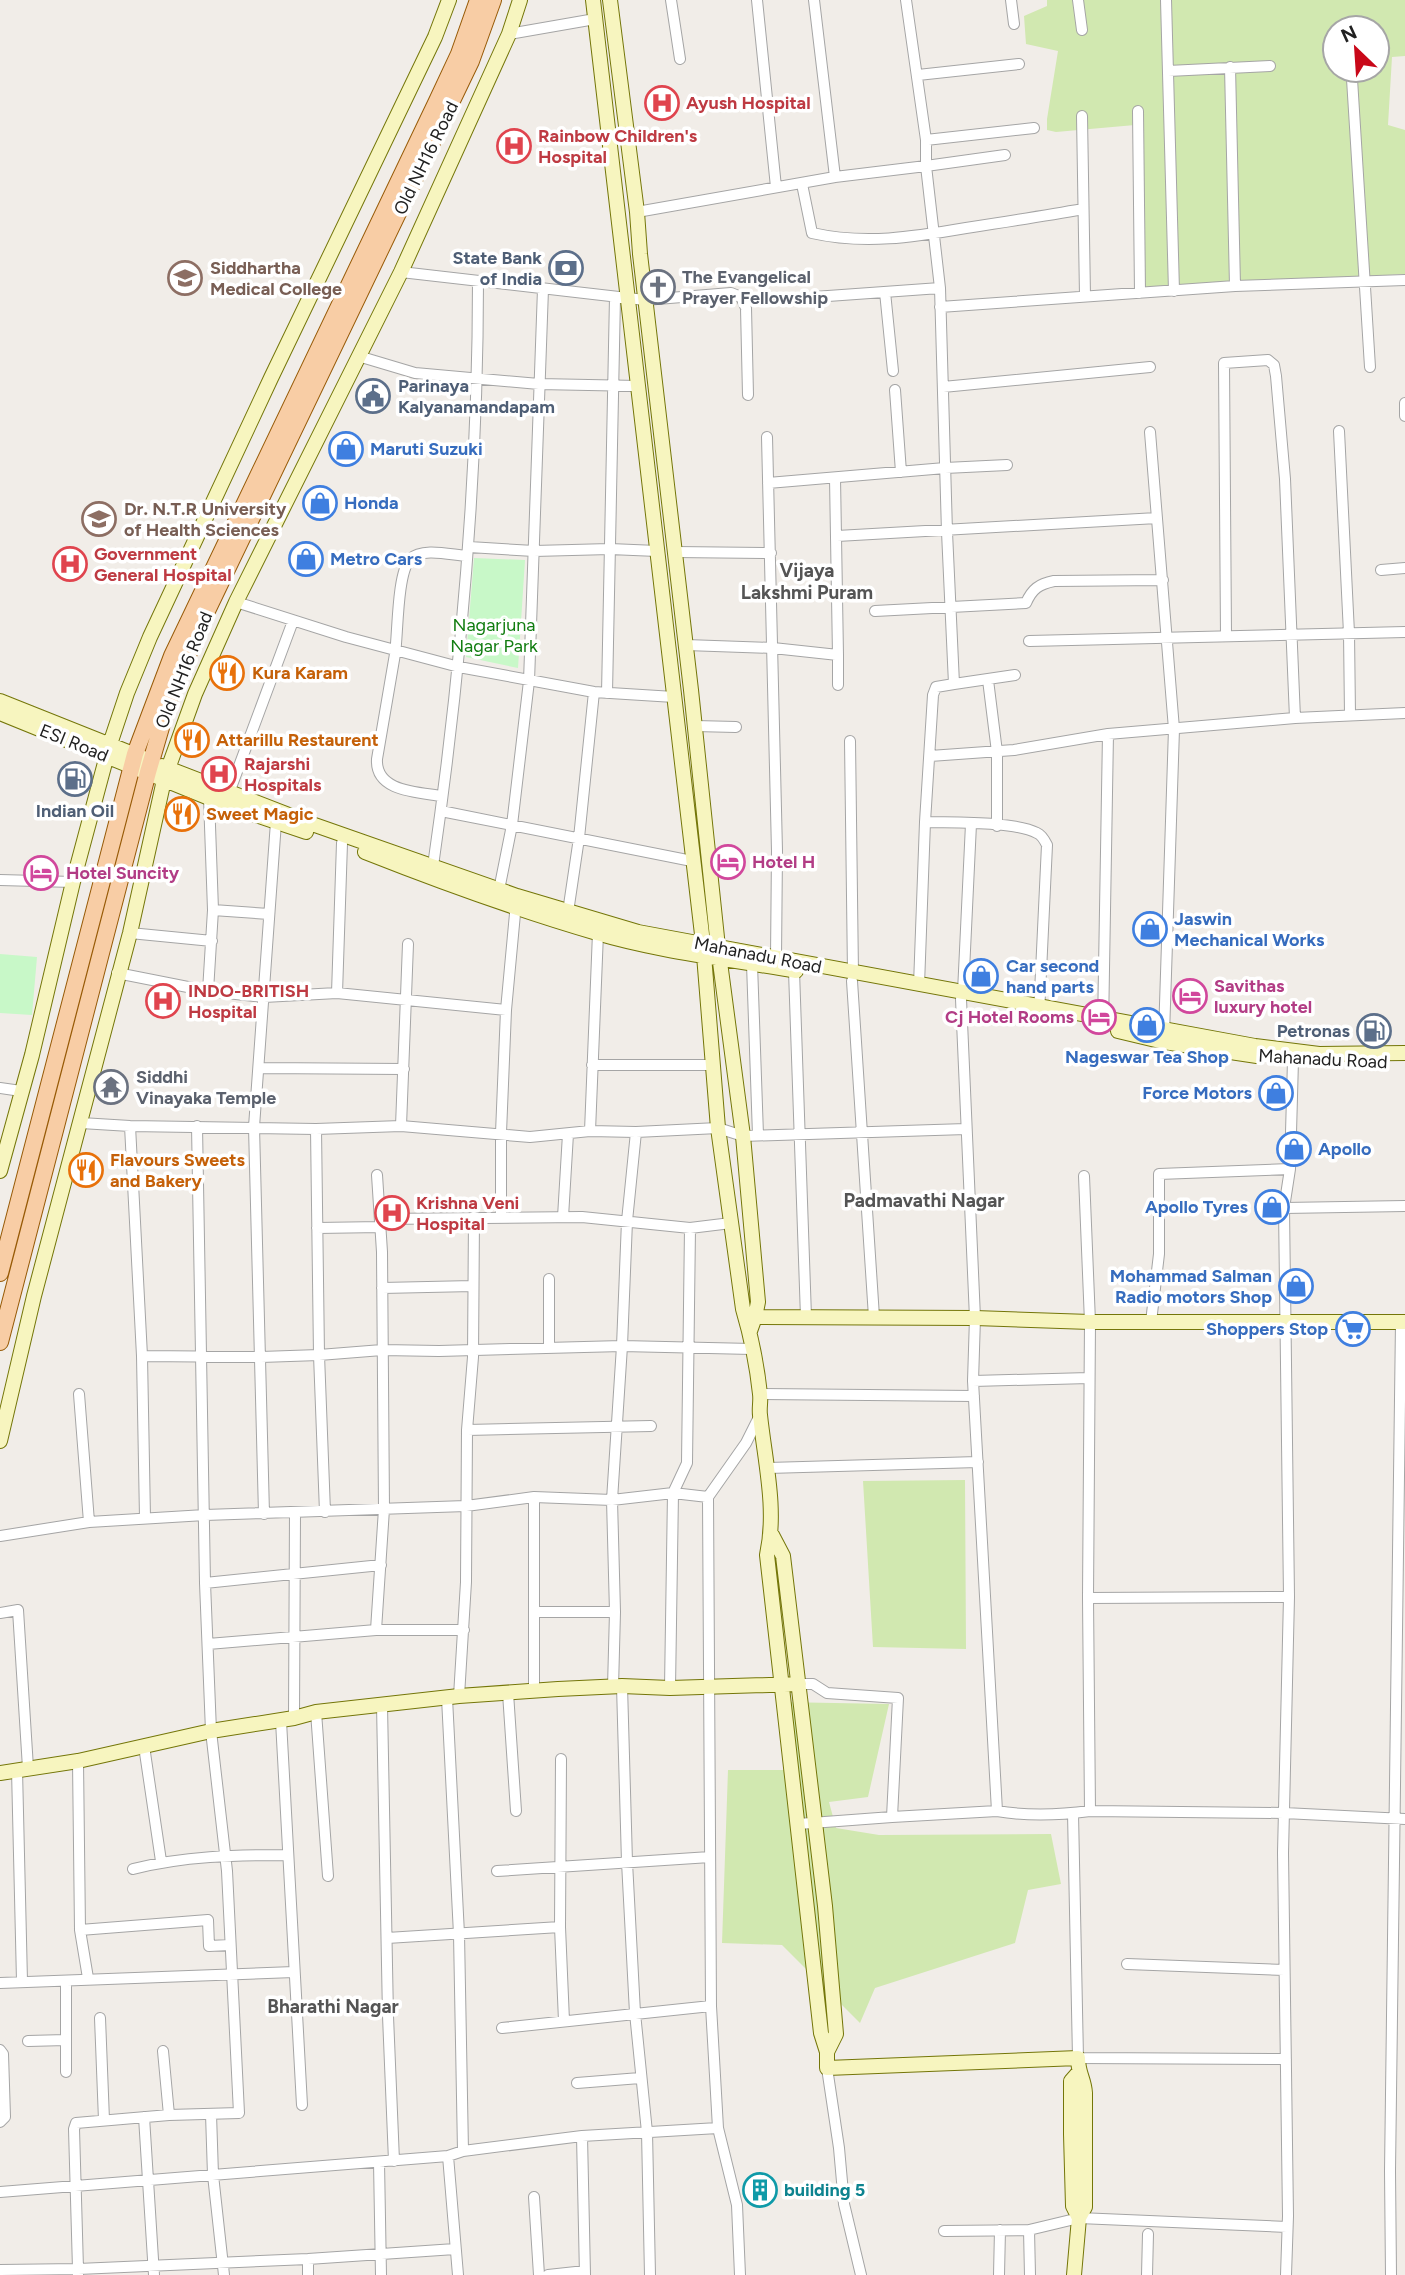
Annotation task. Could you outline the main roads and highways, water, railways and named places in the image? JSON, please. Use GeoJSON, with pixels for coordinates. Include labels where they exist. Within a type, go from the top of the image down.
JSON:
{"type":"FeatureCollection","features":[{"type":"Feature","properties":{"kind":"main road","name":"Old NH16 Road"},"geometry":{"type":"LineString","coordinates":[[0,1273],[133,760],[172,656],[448,77],[478,0]]}},
{"type":"Feature","properties":{"kind":"main road","name":"Old NH16 Road"},"geometry":{"type":"LineString","coordinates":[[0,1342],[149,766],[169,700],[204,617],[450,108],[471,61],[493,0]]}},
{"type":"Feature","properties":{"kind":"place","name":"Ayush Hospital"},"geometry":{"type":"Point","coordinates":[662,103]}},
{"type":"Feature","properties":{"kind":"place","name":"Rainbow Children's Hospital"},"geometry":{"type":"Point","coordinates":[514,146]}},
{"type":"Feature","properties":{"kind":"place","name":"State Bank of India"},"geometry":{"type":"Point","coordinates":[566,268]}},
{"type":"Feature","properties":{"kind":"place","name":"Siddhartha Medical College"},"geometry":{"type":"Point","coordinates":[185,278]}},
{"type":"Feature","properties":{"kind":"place","name":"The Evangelical Prayer Fellowship"},"geometry":{"type":"Point","coordinates":[658,287]}},
{"type":"Feature","properties":{"kind":"place","name":"Parinaya Kalyanamandapam"},"geometry":{"type":"Point","coordinates":[373,396]}},
{"type":"Feature","properties":{"kind":"place","name":"Maruti Suzuki"},"geometry":{"type":"Point","coordinates":[346,449]}},
{"type":"Feature","properties":{"kind":"place","name":"Honda"},"geometry":{"type":"Point","coordinates":[320,503]}},
{"type":"Feature","properties":{"kind":"place","name":"Dr. N.T.R University of Health Sciences"},"geometry":{"type":"Point","coordinates":[99,519]}},
{"type":"Feature","properties":{"kind":"place","name":"Metro Cars"},"geometry":{"type":"Point","coordinates":[306,559]}},
{"type":"Feature","properties":{"kind":"place","name":"Government General Hospital"},"geometry":{"type":"Point","coordinates":[70,564]}},
{"type":"Feature","properties":{"kind":"place","name":"Kura Karam"},"geometry":{"type":"Point","coordinates":[227,673]}},
{"type":"Feature","properties":{"kind":"place","name":"Attarillu Restaurent"},"geometry":{"type":"Point","coordinates":[192,740]}},
{"type":"Feature","properties":{"kind":"place","name":"Rajarshi Hospitals"},"geometry":{"type":"Point","coordinates":[219,774]}},
{"type":"Feature","properties":{"kind":"place","name":"Indian Oil"},"geometry":{"type":"Point","coordinates":[75,779]}},
{"type":"Feature","properties":{"kind":"place","name":"Sweet Magic"},"geometry":{"type":"Point","coordinates":[182,814]}},
{"type":"Feature","properties":{"kind":"place","name":"Hotel H"},"geometry":{"type":"Point","coordinates":[728,862]}},
{"type":"Feature","properties":{"kind":"place","name":"Hotel Suncity"},"geometry":{"type":"Point","coordinates":[41,873]}},
{"type":"Feature","properties":{"kind":"place","name":"Jaswin Mechanical Works"},"geometry":{"type":"Point","coordinates":[1150,929]}},
{"type":"Feature","properties":{"kind":"place","name":"Car second hand parts"},"geometry":{"type":"Point","coordinates":[981,976]}},
{"type":"Feature","properties":{"kind":"place","name":"Savithas luxury hotel"},"geometry":{"type":"Point","coordinates":[1190,996]}},
{"type":"Feature","properties":{"kind":"place","name":"INDO-BRITISH Hospital"},"geometry":{"type":"Point","coordinates":[163,1001]}},
{"type":"Feature","properties":{"kind":"place","name":"Cj Hotel Rooms"},"geometry":{"type":"Point","coordinates":[1099,1017]}},
{"type":"Feature","properties":{"kind":"place","name":"Nageswar Tea Shop"},"geometry":{"type":"Point","coordinates":[1147,1025]}},
{"type":"Feature","properties":{"kind":"place","name":"Petronas"},"geometry":{"type":"Point","coordinates":[1374,1031]}},
{"type":"Feature","properties":{"kind":"place","name":"Siddhi Vinayaka Temple"},"geometry":{"type":"Point","coordinates":[111,1087]}},
{"type":"Feature","properties":{"kind":"place","name":"Force Motors"},"geometry":{"type":"Point","coordinates":[1276,1093]}},
{"type":"Feature","properties":{"kind":"place","name":"Apollo"},"geometry":{"type":"Point","coordinates":[1294,1149]}},
{"type":"Feature","properties":{"kind":"place","name":"Flavours Sweets and Bakery"},"geometry":{"type":"Point","coordinates":[86,1170]}},
{"type":"Feature","properties":{"kind":"place","name":"Apollo Tyres"},"geometry":{"type":"Point","coordinates":[1272,1207]}},
{"type":"Feature","properties":{"kind":"place","name":"Krishna Veni Hospital"},"geometry":{"type":"Point","coordinates":[392,1213]}},
{"type":"Feature","properties":{"kind":"place","name":"Mohammad Salman Radio motors Shop"},"geometry":{"type":"Point","coordinates":[1296,1286]}},
{"type":"Feature","properties":{"kind":"place","name":"Shoppers Stop"},"geometry":{"type":"Point","coordinates":[1353,1329]}},
{"type":"Feature","properties":{"kind":"place","name":"building 5"},"geometry":{"type":"Point","coordinates":[760,2190]}},
{"type":"Feature","properties":{"kind":"district","name":"Vijaya Lakshmi Puram"},"geometry":{"type":"Point","coordinates":[807,581]}},
{"type":"Feature","properties":{"kind":"district","name":"Padmavathi Nagar"},"geometry":{"type":"Point","coordinates":[924,1200]}},
{"type":"Feature","properties":{"kind":"district","name":"Bharathi Nagar"},"geometry":{"type":"Point","coordinates":[333,2006]}},
{"type":"Feature","properties":{"kind":"park label","name":"Nagarjuna Nagar Park"},"geometry":{"type":"Point","coordinates":[494,635]}}]}
